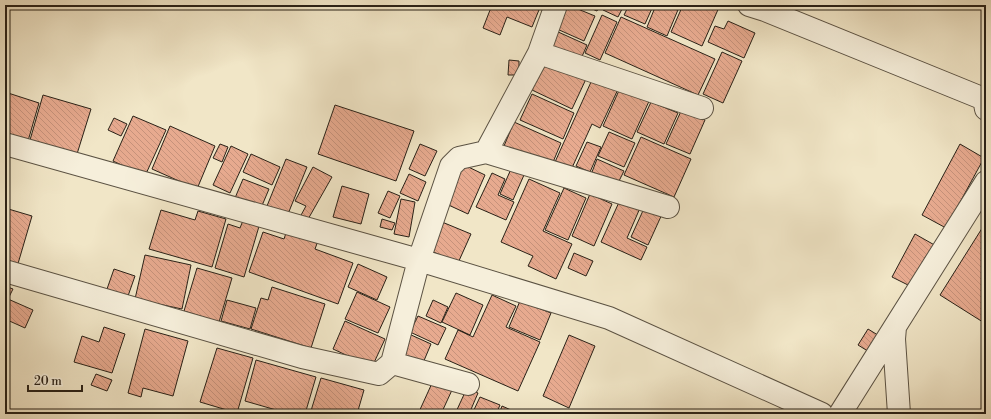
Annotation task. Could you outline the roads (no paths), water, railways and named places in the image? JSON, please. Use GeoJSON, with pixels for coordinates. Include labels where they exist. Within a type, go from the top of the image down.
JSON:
{"type":"FeatureCollection","features":[{"type":"Feature","properties":{"kind":"street"},"geometry":{"type":"LineString","coordinates":[[486,152],[539,53],[556,5]]}},
{"type":"Feature","properties":{"kind":"street"},"geometry":{"type":"LineString","coordinates":[[749,5],[765,10],[984,100],[986,109]]}},
{"type":"Feature","properties":{"kind":"street"},"geometry":{"type":"LineString","coordinates":[[539,53],[702,108]]}},
{"type":"Feature","properties":{"kind":"street"},"geometry":{"type":"LineString","coordinates":[[5,144],[419,260],[609,318],[822,414]]}},
{"type":"Feature","properties":{"kind":"street"},"geometry":{"type":"LineString","coordinates":[[5,271],[302,357],[379,374],[392,363],[419,260],[451,166],[459,158],[486,152],[668,207]]}},
{"type":"Feature","properties":{"kind":"street"},"geometry":{"type":"LineString","coordinates":[[840,414],[986,182]]}},
{"type":"Feature","properties":{"kind":"street"},"geometry":{"type":"LineString","coordinates":[[895,326],[894,339],[899,414]]}},
{"type":"Feature","properties":{"kind":"street"},"geometry":{"type":"LineString","coordinates":[[392,363],[468,384]]}}]}
